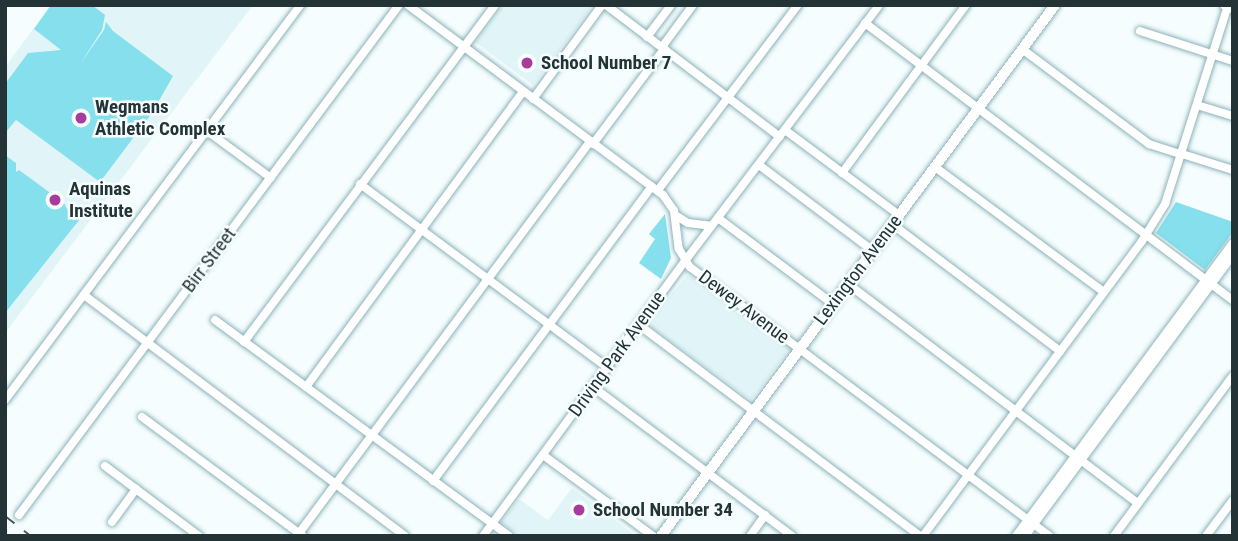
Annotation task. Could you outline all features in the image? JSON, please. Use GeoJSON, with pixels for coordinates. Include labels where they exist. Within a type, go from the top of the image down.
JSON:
{"type":"FeatureCollection","features":[{"type":"Feature","properties":{"kind":"main road","name":"Lexington Avenue"},"geometry":{"type":"LineString","coordinates":[[661,536],[1054,5]]}},
{"type":"Feature","properties":{"kind":"main road"},"geometry":{"type":"LineString","coordinates":[[1227,5],[1233,8]]}},
{"type":"Feature","properties":{"kind":"street"},"geometry":{"type":"LineString","coordinates":[[5,400],[300,5]]}},
{"type":"Feature","properties":{"kind":"street","name":"Birr Street"},"geometry":{"type":"LineString","coordinates":[[19,515],[399,5]]}},
{"type":"Feature","properties":{"kind":"street"},"geometry":{"type":"LineString","coordinates":[[408,5],[655,188],[670,203],[676,215],[688,223],[711,226]]}},
{"type":"Feature","properties":{"kind":"street"},"geometry":{"type":"LineString","coordinates":[[244,342],[495,5]]}},
{"type":"Feature","properties":{"kind":"street"},"geometry":{"type":"LineString","coordinates":[[533,99],[604,5],[729,98],[842,173],[895,220],[1060,351]]}},
{"type":"Feature","properties":{"kind":"street"},"geometry":{"type":"LineString","coordinates":[[648,37],[671,5]]}},
{"type":"Feature","properties":{"kind":"street"},"geometry":{"type":"LineString","coordinates":[[142,417],[300,535],[693,5]]}},
{"type":"Feature","properties":{"kind":"street"},"geometry":{"type":"LineString","coordinates":[[433,481],[655,188],[729,98],[798,5]]}},
{"type":"Feature","properties":{"kind":"street","name":"Driving Park Avenue"},"geometry":{"type":"LineString","coordinates":[[484,536],[711,226],[879,5]]}},
{"type":"Feature","properties":{"kind":"street"},"geometry":{"type":"LineString","coordinates":[[842,173],[966,5]]}},
{"type":"Feature","properties":{"kind":"street"},"geometry":{"type":"LineString","coordinates":[[639,325],[922,536],[1146,235],[1168,198],[1227,5]]}},
{"type":"Feature","properties":{"kind":"street"},"geometry":{"type":"LineString","coordinates":[[865,23],[1233,300]]}},
{"type":"Feature","properties":{"kind":"street"},"geometry":{"type":"LineString","coordinates":[[1140,31],[1233,61]]}},
{"type":"Feature","properties":{"kind":"street"},"geometry":{"type":"LineString","coordinates":[[1022,49],[1149,144],[1233,170]]}},
{"type":"Feature","properties":{"kind":"street"},"geometry":{"type":"LineString","coordinates":[[306,387],[523,92]]}},
{"type":"Feature","properties":{"kind":"street"},"geometry":{"type":"LineString","coordinates":[[1198,105],[1233,116]]}},
{"type":"Feature","properties":{"kind":"street"},"geometry":{"type":"LineString","coordinates":[[207,131],[271,178]]}},
{"type":"Feature","properties":{"kind":"street"},"geometry":{"type":"LineString","coordinates":[[759,165],[873,251]]}},
{"type":"Feature","properties":{"kind":"street"},"geometry":{"type":"LineString","coordinates":[[935,167],[1104,292]]}},
{"type":"Feature","properties":{"kind":"street"},"geometry":{"type":"LineString","coordinates":[[360,184],[608,368]]}},
{"type":"Feature","properties":{"kind":"street","name":"Dewey Avenue"},"geometry":{"type":"LineString","coordinates":[[676,215],[679,249],[685,261],[1049,536]]}},
{"type":"Feature","properties":{"kind":"street"},"geometry":{"type":"LineString","coordinates":[[718,218],[833,304]]}},
{"type":"Feature","properties":{"kind":"street"},"geometry":{"type":"LineString","coordinates":[[1016,536],[1031,522],[1209,282],[1233,243]]}},
{"type":"Feature","properties":{"kind":"street"},"geometry":{"type":"LineString","coordinates":[[1209,282],[1233,256]]}},
{"type":"Feature","properties":{"kind":"street"},"geometry":{"type":"LineString","coordinates":[[848,284],[1139,503]]}},
{"type":"Feature","properties":{"kind":"street"},"geometry":{"type":"LineString","coordinates":[[84,295],[405,536]]}},
{"type":"Feature","properties":{"kind":"street"},"geometry":{"type":"LineString","coordinates":[[215,320],[509,536]]}},
{"type":"Feature","properties":{"kind":"street"},"geometry":{"type":"LineString","coordinates":[[1114,536],[1233,376]]}},
{"type":"Feature","properties":{"kind":"street"},"geometry":{"type":"LineString","coordinates":[[593,387],[792,536]]}},
{"type":"Feature","properties":{"kind":"street"},"geometry":{"type":"LineString","coordinates":[[543,455],[653,536]]}},
{"type":"Feature","properties":{"kind":"street"},"geometry":{"type":"LineString","coordinates":[[105,466],[199,536]]}},
{"type":"Feature","properties":{"kind":"street"},"geometry":{"type":"LineString","coordinates":[[113,522],[136,489]]}},
{"type":"Feature","properties":{"kind":"street"},"geometry":{"type":"LineString","coordinates":[[1206,536],[1233,500]]}},
{"type":"Feature","properties":{"kind":"street"},"geometry":{"type":"LineString","coordinates":[[750,536],[765,515]]}},
{"type":"Feature","properties":{"kind":"street"},"geometry":{"type":"LineString","coordinates":[[1025,536],[1031,522]]}},
{"type":"Feature","properties":{"kind":"shaded area","name":"Aquinas Institute"},"geometry":{"type":"Polygon","coordinates":[[[51,5],[253,5],[5,333],[5,67],[51,5]]]}},
{"type":"Feature","properties":{"kind":"shaded area","name":"Wegmans Athletic Complex"},"geometry":{"type":"Polygon","coordinates":[[[51,5],[92,5],[105,15],[102,30],[80,64],[104,30],[106,22],[113,31],[173,76],[152,113],[100,182],[16,120],[5,133],[5,84],[28,53],[61,50],[34,29],[51,5]]]}},
{"type":"Feature","properties":{"kind":"shaded area","name":"School Number 7"},"geometry":{"type":"Polygon","coordinates":[[[503,5],[592,7],[533,85],[475,42],[503,5]]]}},
{"type":"Feature","properties":{"kind":"shaded area"},"geometry":{"type":"Polygon","coordinates":[[[5,155],[16,163],[16,172],[19,170],[64,203],[68,211],[84,214],[5,313],[5,155]]]}},
{"type":"Feature","properties":{"kind":"shaded area"},"geometry":{"type":"Polygon","coordinates":[[[1176,202],[1233,222],[1233,232],[1205,270],[1156,233],[1176,202]]]}},
{"type":"Feature","properties":{"kind":"shaded area"},"geometry":{"type":"Polygon","coordinates":[[[665,214],[671,258],[661,279],[639,263],[655,239],[649,234],[665,214]]]}},
{"type":"Feature","properties":{"kind":"shaded area"},"geometry":{"type":"Polygon","coordinates":[[[687,275],[704,283],[790,348],[751,400],[647,324],[687,275]]]}},
{"type":"Feature","properties":{"kind":"shaded area","name":"School Number 34"},"geometry":{"type":"Polygon","coordinates":[[[572,488],[636,536],[520,536],[501,522],[519,499],[548,520],[572,488]]]}},
{"type":"Feature","properties":{"kind":"railway"},"geometry":{"type":"LineString","coordinates":[[5,516],[31,536]]}},
{"type":"Feature","properties":{"kind":"place","name":"School Number 7"},"geometry":{"type":"Point","coordinates":[527,63]}},
{"type":"Feature","properties":{"kind":"place","name":"Wegmans Athletic Complex"},"geometry":{"type":"Point","coordinates":[81,118]}},
{"type":"Feature","properties":{"kind":"place","name":"Aquinas Institute"},"geometry":{"type":"Point","coordinates":[55,200]}},
{"type":"Feature","properties":{"kind":"place","name":"School Number 34"},"geometry":{"type":"Point","coordinates":[579,510]}}]}
